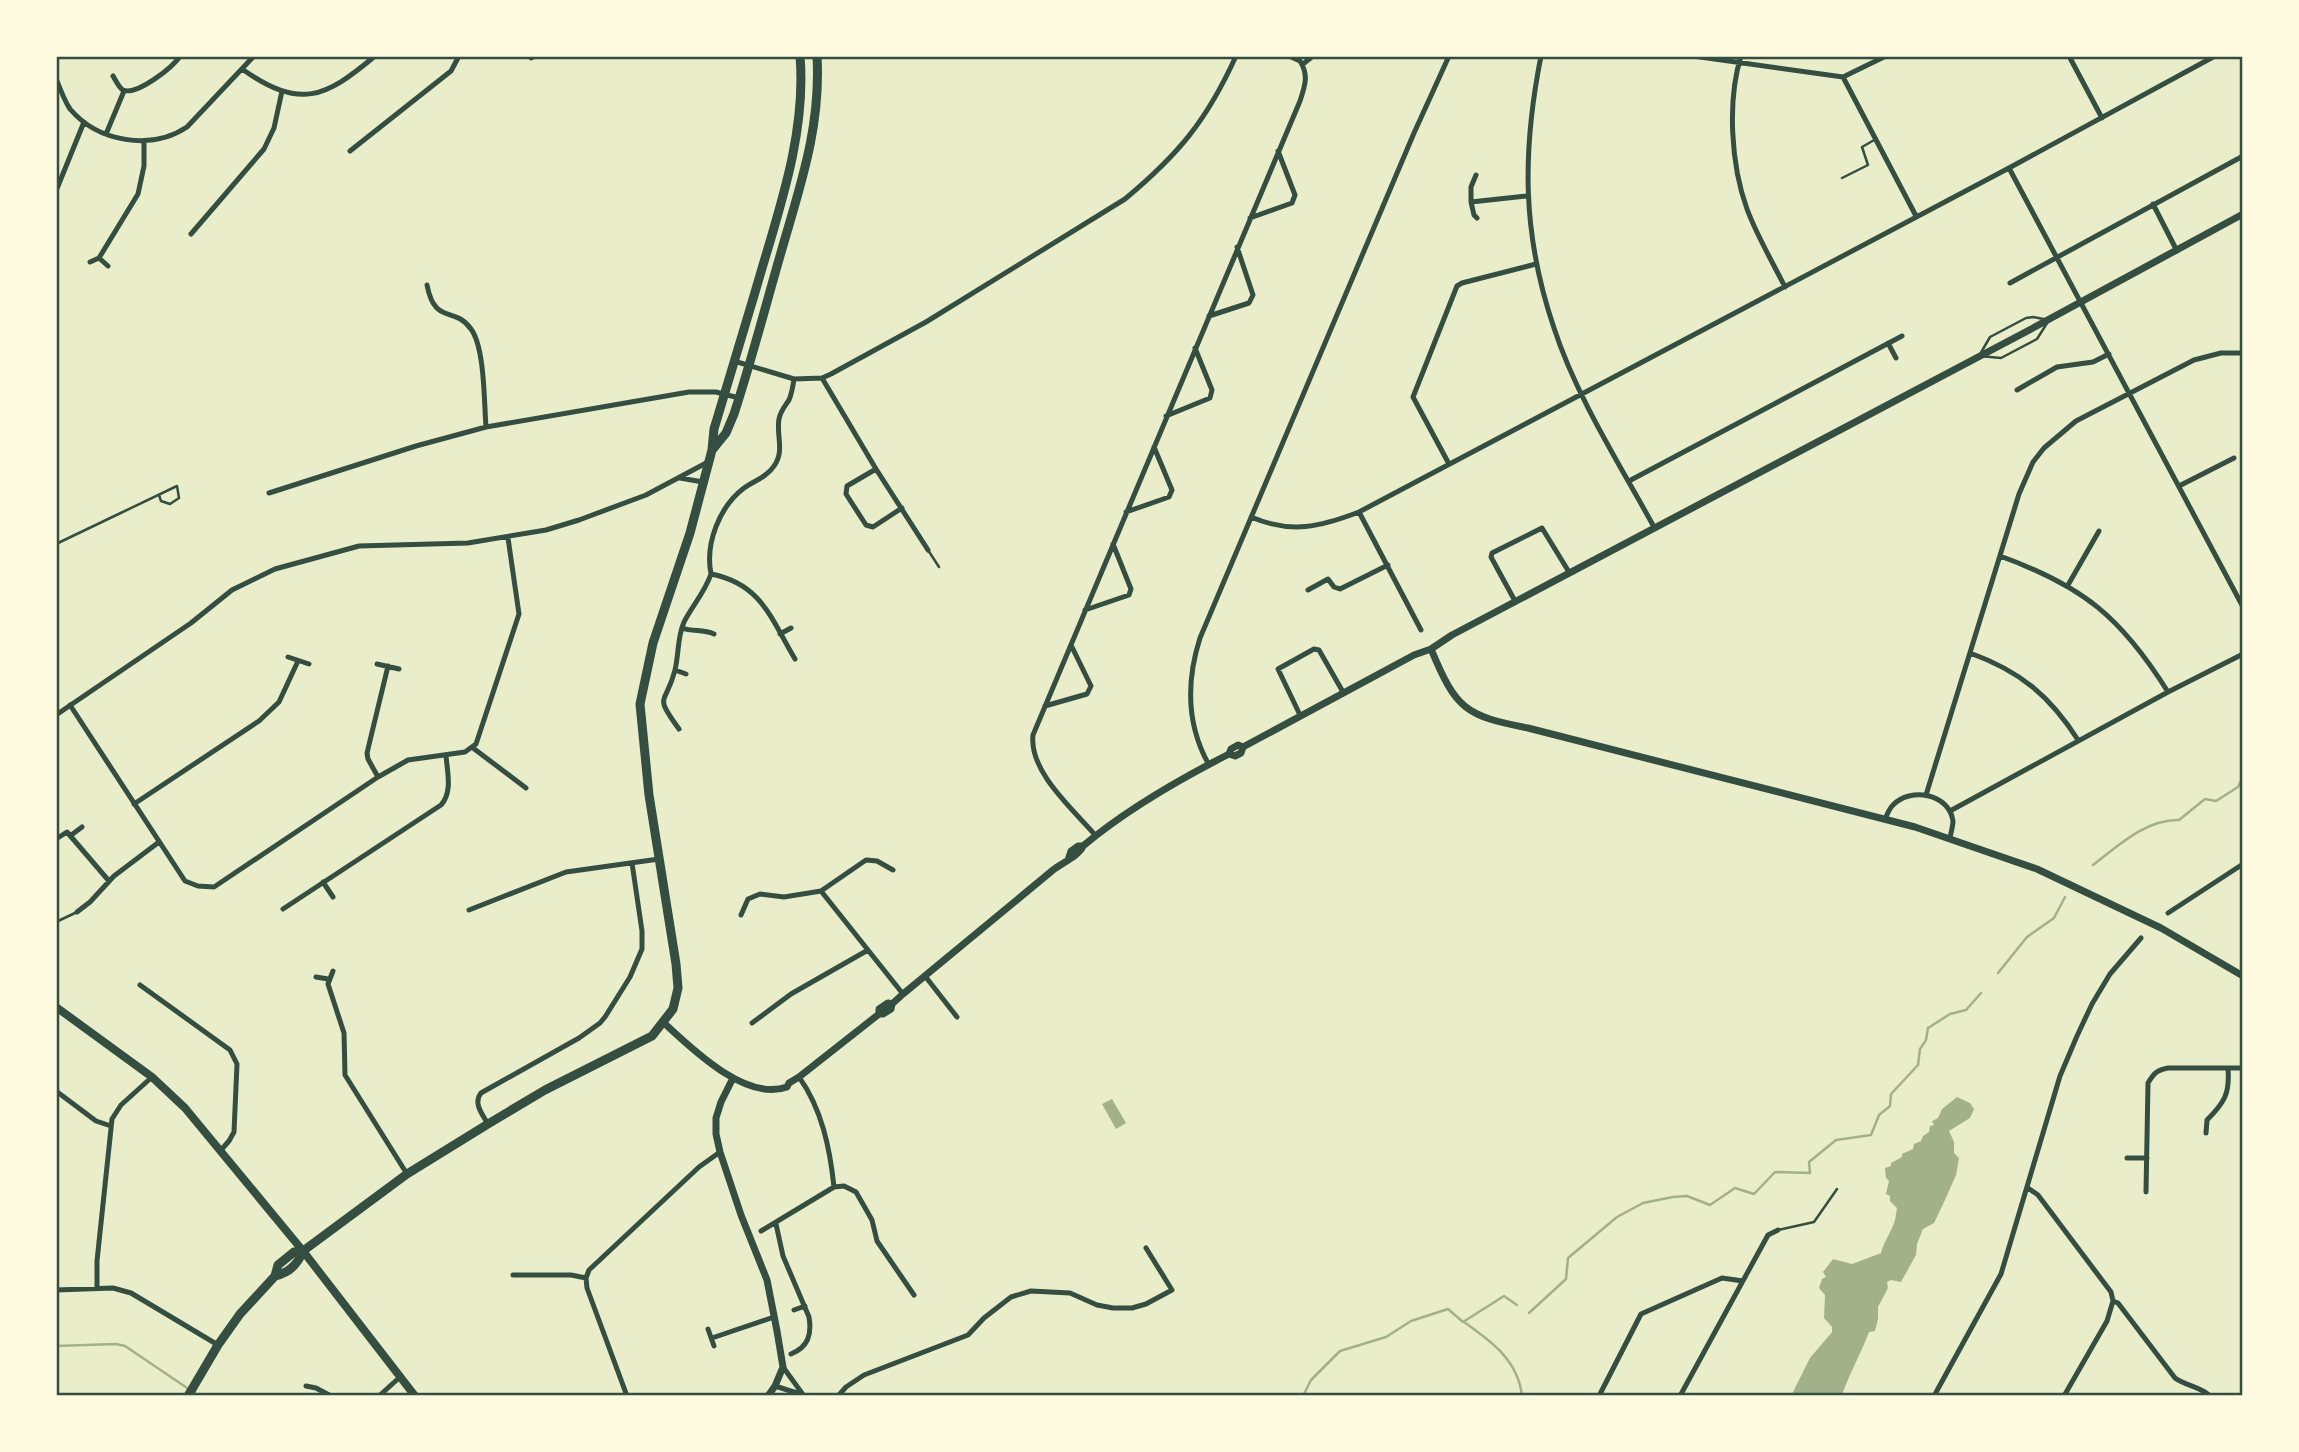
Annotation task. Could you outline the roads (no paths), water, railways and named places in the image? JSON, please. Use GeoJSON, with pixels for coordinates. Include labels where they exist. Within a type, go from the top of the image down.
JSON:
{"type":"FeatureCollection","features":[{"type":"Feature","properties":{"kind":"main road"},"geometry":{"type":"LineString","coordinates":[[188,1396],[218,1345],[240,1314],[275,1276],[281,1262],[294,1252],[303,1251],[407,1174],[488,1124],[545,1090],[646,1040],[664,1023],[676,1000],[677,976],[649,795],[640,704],[653,643],[690,533],[712,450],[714,429],[775,225],[797,129],[801,96],[800,56]]}},
{"type":"Feature","properties":{"kind":"main road"},"geometry":{"type":"LineString","coordinates":[[712,450],[726,433],[739,398],[814,135],[818,88],[817,56]]}},
{"type":"Feature","properties":{"kind":"main road"},"geometry":{"type":"LineString","coordinates":[[56,1007],[152,1077],[185,1108],[303,1251],[415,1396]]}},
{"type":"Feature","properties":{"kind":"street"},"geometry":{"type":"LineString","coordinates":[[124,91],[144,85],[166,72],[180,56]]}},
{"type":"Feature","properties":{"kind":"street"},"geometry":{"type":"LineString","coordinates":[[56,78],[70,108],[84,122],[106,134],[130,141],[144,141],[176,134],[187,127],[254,56]]}},
{"type":"Feature","properties":{"kind":"street"},"geometry":{"type":"LineString","coordinates":[[242,69],[282,91],[306,93],[332,89],[375,56]]}},
{"type":"Feature","properties":{"kind":"street"},"geometry":{"type":"LineString","coordinates":[[350,151],[451,71],[459,56]]}},
{"type":"Feature","properties":{"kind":"street"},"geometry":{"type":"LineString","coordinates":[[734,361],[794,379],[822,378],[852,364],[926,321],[1125,199],[1163,167],[1191,134],[1216,97],[1236,56]]}},
{"type":"Feature","properties":{"kind":"street"},"geometry":{"type":"LineString","coordinates":[[1289,56],[1303,64]]}},
{"type":"Feature","properties":{"kind":"street"},"geometry":{"type":"LineString","coordinates":[[1303,64],[1313,56]]}},
{"type":"Feature","properties":{"kind":"street"},"geometry":{"type":"LineString","coordinates":[[1209,765],[1191,720],[1191,672],[1200,638],[1415,130],[1449,56]]}},
{"type":"Feature","properties":{"kind":"street"},"geometry":{"type":"LineString","coordinates":[[1541,56],[1530,119],[1527,196],[1536,264],[1554,330],[1581,393],[1654,527]]}},
{"type":"Feature","properties":{"kind":"street"},"geometry":{"type":"LineString","coordinates":[[1693,56],[1740,59],[1843,77],[1886,56]]}},
{"type":"Feature","properties":{"kind":"street"},"geometry":{"type":"LineString","coordinates":[[2070,56],[2102,118]]}},
{"type":"Feature","properties":{"kind":"street"},"geometry":{"type":"LineString","coordinates":[[1251,517],[1271,525],[1311,526],[1327,524],[1359,512],[2216,56]]}},
{"type":"Feature","properties":{"kind":"street"},"geometry":{"type":"LineString","coordinates":[[1740,59],[1732,121],[1740,181],[1756,232],[1785,287]]}},
{"type":"Feature","properties":{"kind":"street"},"geometry":{"type":"LineString","coordinates":[[1096,835],[1039,767],[1032,741],[1112,543],[1306,84],[1303,64]]}},
{"type":"Feature","properties":{"kind":"street"},"geometry":{"type":"LineString","coordinates":[[113,76],[124,91]]}},
{"type":"Feature","properties":{"kind":"street"},"geometry":{"type":"LineString","coordinates":[[1843,77],[1916,216]]}},
{"type":"Feature","properties":{"kind":"street"},"geometry":{"type":"LineString","coordinates":[[106,134],[124,91]]}},
{"type":"Feature","properties":{"kind":"street"},"geometry":{"type":"LineString","coordinates":[[194,233],[264,149],[274,128],[282,91]]}},
{"type":"Feature","properties":{"kind":"street"},"geometry":{"type":"LineString","coordinates":[[56,191],[84,122]]}},
{"type":"Feature","properties":{"kind":"street"},"geometry":{"type":"LineString","coordinates":[[90,262],[99,258],[138,194],[144,166],[144,141]]}},
{"type":"Feature","properties":{"kind":"street"},"geometry":{"type":"LineString","coordinates":[[1250,218],[1292,203],[1295,195],[1278,151]]}},
{"type":"Feature","properties":{"kind":"street"},"geometry":{"type":"LineString","coordinates":[[2010,283],[2243,156]]}},
{"type":"Feature","properties":{"kind":"street"},"geometry":{"type":"LineString","coordinates":[[2009,168],[2243,607]]}},
{"type":"Feature","properties":{"kind":"street"},"geometry":{"type":"LineString","coordinates":[[1476,175],[1471,187],[1471,202],[1474,215],[1478,218]]}},
{"type":"Feature","properties":{"kind":"street"},"geometry":{"type":"LineString","coordinates":[[1471,202],[1527,196]]}},
{"type":"Feature","properties":{"kind":"street"},"geometry":{"type":"LineString","coordinates":[[2152,204],[2178,251]]}},
{"type":"Feature","properties":{"kind":"street"},"geometry":{"type":"LineString","coordinates":[[664,1023],[697,1053],[733,1078],[755,1087],[787,1087],[879,1014],[879,1009],[888,1003],[892,1004],[1069,857],[1081,851],[1096,835],[1165,790],[1229,754],[1231,749],[1238,745],[1243,747],[1413,655],[1432,649],[1452,635],[1569,572],[2049,320],[2243,214]]}},
{"type":"Feature","properties":{"kind":"street"},"geometry":{"type":"LineString","coordinates":[[1209,316],[1249,303],[1253,295],[1237,247]]}},
{"type":"Feature","properties":{"kind":"street"},"geometry":{"type":"LineString","coordinates":[[99,258],[107,266]]}},
{"type":"Feature","properties":{"kind":"street"},"geometry":{"type":"LineString","coordinates":[[1449,464],[1413,397],[1457,286],[1536,264]]}},
{"type":"Feature","properties":{"kind":"street"},"geometry":{"type":"LineString","coordinates":[[427,285],[426,298],[432,305],[437,310],[467,323],[474,332],[483,375],[485,427]]}},
{"type":"Feature","properties":{"kind":"street"},"geometry":{"type":"LineString","coordinates":[[1629,481],[1902,336]]}},
{"type":"Feature","properties":{"kind":"street"},"geometry":{"type":"LineString","coordinates":[[1888,344],[1896,358]]}},
{"type":"Feature","properties":{"kind":"street"},"geometry":{"type":"LineString","coordinates":[[1166,416],[1210,398],[1212,390],[1195,348]]}},
{"type":"Feature","properties":{"kind":"street"},"geometry":{"type":"LineString","coordinates":[[1926,795],[2024,479],[2044,448],[2076,421],[2194,360],[2221,353],[2243,353]]}},
{"type":"Feature","properties":{"kind":"street"},"geometry":{"type":"LineString","coordinates":[[2017,390],[2057,368],[2093,362],[2109,354]]}},
{"type":"Feature","properties":{"kind":"street"},"geometry":{"type":"LineString","coordinates":[[822,378],[928,550]]}},
{"type":"Feature","properties":{"kind":"street"},"geometry":{"type":"LineString","coordinates":[[679,729],[662,703],[675,670],[682,628],[711,574],[708,563],[711,545],[724,509],[732,497],[767,475],[780,455],[779,421],[790,397],[794,379]]}},
{"type":"Feature","properties":{"kind":"street"},"geometry":{"type":"LineString","coordinates":[[269,493],[485,427],[689,391],[709,391],[739,398]]}},
{"type":"Feature","properties":{"kind":"street"},"geometry":{"type":"LineString","coordinates":[[1126,512],[1169,497],[1172,490],[1154,447]]}},
{"type":"Feature","properties":{"kind":"street"},"geometry":{"type":"LineString","coordinates":[[2179,486],[2234,458]]}},
{"type":"Feature","properties":{"kind":"street"},"geometry":{"type":"LineString","coordinates":[[56,715],[191,623],[232,590],[275,569],[359,546],[453,545],[508,538],[579,520],[646,495],[708,462]]}},
{"type":"Feature","properties":{"kind":"street"},"geometry":{"type":"LineString","coordinates":[[876,469],[848,486],[846,494],[866,525],[873,527],[902,508]]}},
{"type":"Feature","properties":{"kind":"street"},"geometry":{"type":"LineString","coordinates":[[680,478],[703,482]]}},
{"type":"Feature","properties":{"kind":"street"},"geometry":{"type":"LineString","coordinates":[[1359,512],[1421,630]]}},
{"type":"Feature","properties":{"kind":"street"},"geometry":{"type":"LineString","coordinates":[[1515,601],[1491,557],[1492,553],[1542,528],[1569,572]]}},
{"type":"Feature","properties":{"kind":"street"},"geometry":{"type":"LineString","coordinates":[[2068,585],[2099,531]]}},
{"type":"Feature","properties":{"kind":"street"},"geometry":{"type":"LineString","coordinates":[[70,705],[185,881],[198,886],[214,887],[378,777],[408,760],[465,752],[473,748],[479,740],[518,620],[519,604],[508,538]]}},
{"type":"Feature","properties":{"kind":"street"},"geometry":{"type":"LineString","coordinates":[[1085,610],[1129,595],[1131,589],[1112,543]]}},
{"type":"Feature","properties":{"kind":"street"},"geometry":{"type":"LineString","coordinates":[[2000,556],[2046,573],[2068,585],[2099,608],[2146,657],[2168,692]]}},
{"type":"Feature","properties":{"kind":"street"},"geometry":{"type":"LineString","coordinates":[[1308,590],[1328,579],[1334,587],[1340,589],[1388,565]]}},
{"type":"Feature","properties":{"kind":"street"},"geometry":{"type":"LineString","coordinates":[[711,574],[738,582],[761,600],[795,659]]}},
{"type":"Feature","properties":{"kind":"street"},"geometry":{"type":"LineString","coordinates":[[682,628],[714,634]]}},
{"type":"Feature","properties":{"kind":"street"},"geometry":{"type":"LineString","coordinates":[[780,634],[792,628]]}},
{"type":"Feature","properties":{"kind":"street"},"geometry":{"type":"LineString","coordinates":[[1045,706],[1087,694],[1091,686],[1071,644]]}},
{"type":"Feature","properties":{"kind":"street"},"geometry":{"type":"LineString","coordinates":[[1300,715],[1278,670],[1317,648],[1343,692]]}},
{"type":"Feature","properties":{"kind":"street"},"geometry":{"type":"LineString","coordinates":[[1432,649],[1451,691],[1467,708],[1490,720],[1950,838],[2054,876],[2153,924],[2243,976]]}},
{"type":"Feature","properties":{"kind":"street"},"geometry":{"type":"LineString","coordinates":[[1970,653],[2007,669],[2040,692],[2063,717],[2078,740]]}},
{"type":"Feature","properties":{"kind":"street"},"geometry":{"type":"LineString","coordinates":[[1950,811],[2078,740],[2243,654]]}},
{"type":"Feature","properties":{"kind":"street"},"geometry":{"type":"LineString","coordinates":[[288,657],[309,664]]}},
{"type":"Feature","properties":{"kind":"street"},"geometry":{"type":"LineString","coordinates":[[134,804],[258,722],[279,702],[298,661]]}},
{"type":"Feature","properties":{"kind":"street"},"geometry":{"type":"LineString","coordinates":[[377,664],[399,669]]}},
{"type":"Feature","properties":{"kind":"street"},"geometry":{"type":"LineString","coordinates":[[378,777],[366,752],[388,666]]}},
{"type":"Feature","properties":{"kind":"street"},"geometry":{"type":"LineString","coordinates":[[675,670],[686,674]]}},
{"type":"Feature","properties":{"kind":"street"},"geometry":{"type":"LineString","coordinates":[[473,748],[526,788]]}},
{"type":"Feature","properties":{"kind":"street"},"geometry":{"type":"LineString","coordinates":[[283,909],[441,805],[448,792],[446,755]]}},
{"type":"Feature","properties":{"kind":"street"},"geometry":{"type":"LineString","coordinates":[[1885,820],[1890,807],[1899,800],[1911,795],[1926,795],[1940,801],[1950,811],[1953,820],[1950,838]]}},
{"type":"Feature","properties":{"kind":"street"},"geometry":{"type":"LineString","coordinates":[[70,836],[82,827]]}},
{"type":"Feature","properties":{"kind":"street"},"geometry":{"type":"LineString","coordinates":[[56,839],[66,832],[108,881]]}},
{"type":"Feature","properties":{"kind":"street"},"geometry":{"type":"LineString","coordinates":[[77,912],[90,902],[108,881],[159,842]]}},
{"type":"Feature","properties":{"kind":"street"},"geometry":{"type":"LineString","coordinates":[[469,910],[566,872],[659,859]]}},
{"type":"Feature","properties":{"kind":"street"},"geometry":{"type":"LineString","coordinates":[[741,915],[748,899],[760,894],[784,897],[821,891],[866,860],[877,860],[893,870]]}},
{"type":"Feature","properties":{"kind":"street"},"geometry":{"type":"LineString","coordinates":[[488,1124],[477,1103],[481,1093],[579,1038],[600,1023],[630,976],[642,949],[632,863]]}},
{"type":"Feature","properties":{"kind":"street"},"geometry":{"type":"LineString","coordinates":[[2168,913],[2243,864]]}},
{"type":"Feature","properties":{"kind":"street"},"geometry":{"type":"LineString","coordinates":[[323,882],[333,897]]}},
{"type":"Feature","properties":{"kind":"street"},"geometry":{"type":"LineString","coordinates":[[821,891],[903,993]]}},
{"type":"Feature","properties":{"kind":"street"},"geometry":{"type":"LineString","coordinates":[[1934,1396],[2001,1275],[2060,1076],[2077,1035],[2110,974],[2141,938]]}},
{"type":"Feature","properties":{"kind":"street"},"geometry":{"type":"LineString","coordinates":[[752,1023],[791,994],[868,950]]}},
{"type":"Feature","properties":{"kind":"street"},"geometry":{"type":"LineString","coordinates":[[333,971],[328,979],[344,1033],[345,1075],[407,1174]]}},
{"type":"Feature","properties":{"kind":"street"},"geometry":{"type":"LineString","coordinates":[[925,976],[957,1017]]}},
{"type":"Feature","properties":{"kind":"street"},"geometry":{"type":"LineString","coordinates":[[316,977],[328,979]]}},
{"type":"Feature","properties":{"kind":"street"},"geometry":{"type":"LineString","coordinates":[[140,985],[230,1050],[234,1056],[237,1064],[234,1132],[221,1150]]}},
{"type":"Feature","properties":{"kind":"street"},"geometry":{"type":"LineString","coordinates":[[2147,1192],[2148,1083],[2153,1075],[2168,1068],[2243,1069]]}},
{"type":"Feature","properties":{"kind":"street"},"geometry":{"type":"LineString","coordinates":[[2206,1133],[2207,1120],[2228,1093],[2228,1069]]}},
{"type":"Feature","properties":{"kind":"street"},"geometry":{"type":"LineString","coordinates":[[97,1287],[97,1261],[112,1119],[121,1105],[152,1077]]}},
{"type":"Feature","properties":{"kind":"street"},"geometry":{"type":"LineString","coordinates":[[799,1077],[808,1089],[825,1133],[834,1187]]}},
{"type":"Feature","properties":{"kind":"street"},"geometry":{"type":"LineString","coordinates":[[733,1078],[716,1118],[720,1152],[767,1280],[783,1367],[804,1396]]}},
{"type":"Feature","properties":{"kind":"street"},"geometry":{"type":"LineString","coordinates":[[56,1091],[96,1121],[111,1126]]}},
{"type":"Feature","properties":{"kind":"street"},"geometry":{"type":"LineString","coordinates":[[627,1396],[587,1288],[589,1270],[699,1167],[720,1152]]}},
{"type":"Feature","properties":{"kind":"street"},"geometry":{"type":"LineString","coordinates":[[2127,1158],[2147,1158]]}},
{"type":"Feature","properties":{"kind":"street"},"geometry":{"type":"LineString","coordinates":[[761,1231],[834,1187],[844,1186],[856,1192],[872,1220],[877,1241],[914,1295]]}},
{"type":"Feature","properties":{"kind":"street"},"geometry":{"type":"LineString","coordinates":[[2028,1188],[2038,1195],[2110,1292],[2113,1301],[2107,1321],[2064,1396]]}},
{"type":"Feature","properties":{"kind":"street"},"geometry":{"type":"LineString","coordinates":[[776,1224],[779,1243],[811,1328],[803,1347],[791,1354]]}},
{"type":"Feature","properties":{"kind":"street"},"geometry":{"type":"LineString","coordinates":[[1680,1396],[1768,1235],[1778,1230]]}},
{"type":"Feature","properties":{"kind":"street"},"geometry":{"type":"LineString","coordinates":[[838,1396],[864,1375],[968,1335],[984,1318],[1011,1297],[1031,1291],[1070,1293],[1097,1305],[1112,1308],[1132,1308],[1159,1298],[1172,1290],[1146,1248]]}},
{"type":"Feature","properties":{"kind":"street"},"geometry":{"type":"LineString","coordinates":[[513,1275],[571,1275],[586,1278]]}},
{"type":"Feature","properties":{"kind":"street"},"geometry":{"type":"LineString","coordinates":[[1599,1396],[1641,1314],[1722,1278],[1743,1281]]}},
{"type":"Feature","properties":{"kind":"street"},"geometry":{"type":"LineString","coordinates":[[56,1290],[113,1287],[131,1293],[218,1345]]}},
{"type":"Feature","properties":{"kind":"street"},"geometry":{"type":"LineString","coordinates":[[2113,1301],[2118,1303],[2175,1378],[2188,1386],[2207,1392],[2210,1396]]}},
{"type":"Feature","properties":{"kind":"street"},"geometry":{"type":"LineString","coordinates":[[794,1310],[804,1306]]}},
{"type":"Feature","properties":{"kind":"street"},"geometry":{"type":"LineString","coordinates":[[712,1338],[774,1317]]}},
{"type":"Feature","properties":{"kind":"street"},"geometry":{"type":"LineString","coordinates":[[708,1329],[715,1346]]}},
{"type":"Feature","properties":{"kind":"street"},"geometry":{"type":"LineString","coordinates":[[768,1396],[783,1367]]}},
{"type":"Feature","properties":{"kind":"street"},"geometry":{"type":"LineString","coordinates":[[379,1396],[400,1377]]}},
{"type":"Feature","properties":{"kind":"street"},"geometry":{"type":"LineString","coordinates":[[306,1386],[317,1385],[331,1396]]}},
{"type":"Feature","properties":{"kind":"street"},"geometry":{"type":"LineString","coordinates":[[775,1386],[804,1396]]}},
{"type":"Feature","properties":{"kind":"lane"},"geometry":{"type":"LineString","coordinates":[[1842,178],[1868,165],[1862,147],[1875,139]]}},
{"type":"Feature","properties":{"kind":"lane"},"geometry":{"type":"LineString","coordinates":[[1979,356],[1986,341],[2026,318],[2049,320]]}},
{"type":"Feature","properties":{"kind":"lane"},"geometry":{"type":"LineString","coordinates":[[56,544],[177,486],[179,498],[170,504],[161,501],[159,495]]}},
{"type":"Feature","properties":{"kind":"lane"},"geometry":{"type":"LineString","coordinates":[[928,550],[939,567]]}},
{"type":"Feature","properties":{"kind":"lane"},"geometry":{"type":"LineString","coordinates":[[56,922],[77,912]]}},
{"type":"Feature","properties":{"kind":"lane"},"geometry":{"type":"LineString","coordinates":[[1778,1230],[1814,1222],[1837,1189]]}},
{"type":"Feature","properties":{"kind":"waterway"},"geometry":{"type":"LineString","coordinates":[[2093,865],[2144,829],[2155,824],[2179,820],[2205,799],[2216,801],[2238,787],[2243,777]]}},
{"type":"Feature","properties":{"kind":"waterway"},"geometry":{"type":"LineString","coordinates":[[1998,973],[2027,937],[2054,918],[2065,897]]}},
{"type":"Feature","properties":{"kind":"waterway"},"geometry":{"type":"LineString","coordinates":[[1529,1313],[1566,1279],[1568,1258],[1617,1217],[1643,1203],[1687,1196],[1710,1205],[1735,1188],[1754,1194],[1775,1172],[1810,1173],[1809,1162],[1836,1140],[1871,1135],[1879,1115],[1890,1106],[1891,1094],[1918,1065],[1920,1049],[1926,1040],[1928,1028],[1950,1014],[1966,1010],[1981,993]]}},
{"type":"Feature","properties":{"kind":"waterway"},"geometry":{"type":"LineString","coordinates":[[1303,1396],[1311,1380],[1340,1351],[1386,1337],[1411,1321],[1448,1309],[1463,1322],[1504,1296],[1517,1305]]}},
{"type":"Feature","properties":{"kind":"waterway"},"geometry":{"type":"LineString","coordinates":[[1464,1322],[1502,1353],[1515,1372],[1522,1396]]}},
{"type":"Feature","properties":{"kind":"waterway"},"geometry":{"type":"LineString","coordinates":[[56,1346],[125,1346],[199,1396]]}}]}
